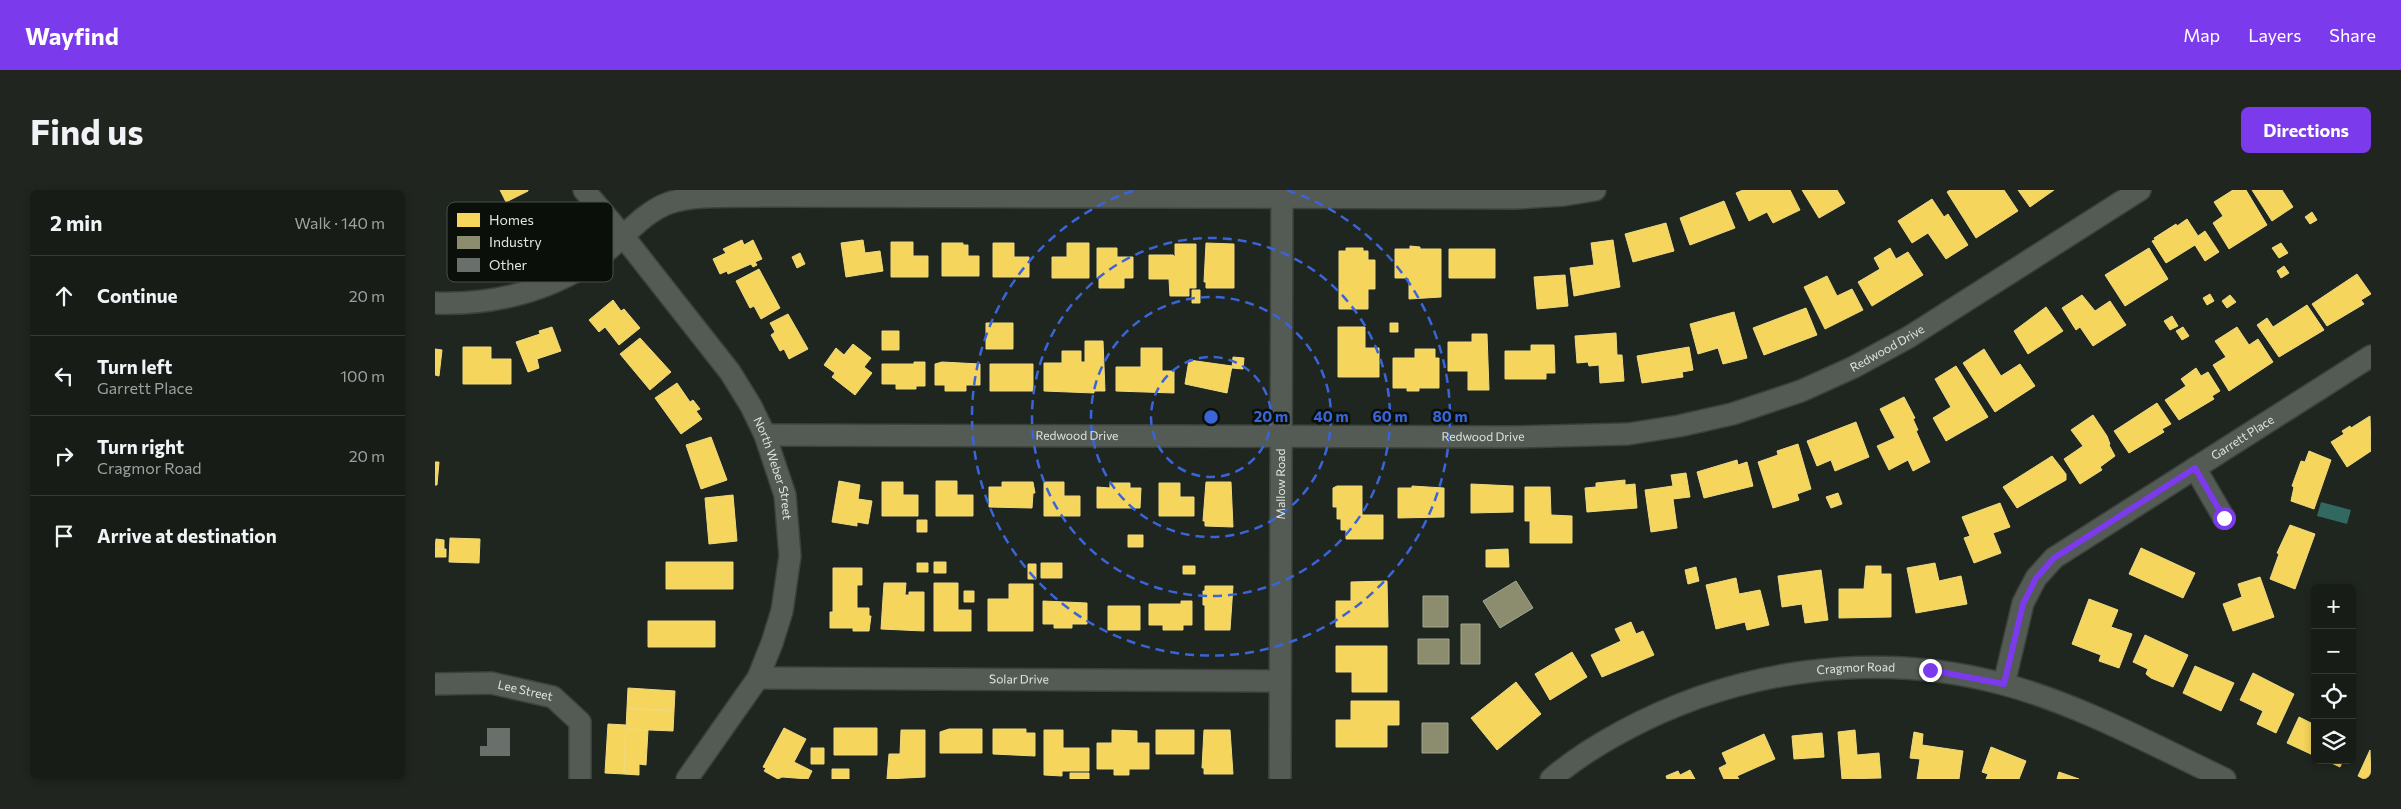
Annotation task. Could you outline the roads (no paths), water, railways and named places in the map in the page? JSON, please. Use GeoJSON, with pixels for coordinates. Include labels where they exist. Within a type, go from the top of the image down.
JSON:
{"type":"FeatureCollection","features":[{"type":"Feature","properties":{"kind":"street","name":"North Weber Street"},"geometry":{"type":"LineString","coordinates":[[584,190],[594,202]]}},
{"type":"Feature","properties":{"kind":"street"},"geometry":{"type":"LineString","coordinates":[[613,245],[646,217],[669,203],[690,199],[783,196],[1282,194],[1516,198],[1563,195],[1595,190]]}},
{"type":"Feature","properties":{"kind":"street","name":"Redwood Drive"},"geometry":{"type":"LineString","coordinates":[[765,435],[1282,437],[1628,434],[1679,426],[1732,414],[1801,391],[1878,354],[1909,337],[2140,190]]}},
{"type":"Feature","properties":{"kind":"street","name":"Mallow Road"},"geometry":{"type":"LineString","coordinates":[[1280,779],[1282,194]]}},
{"type":"Feature","properties":{"kind":"street","name":"North Weber Street"},"geometry":{"type":"LineString","coordinates":[[613,224],[730,372],[751,406],[765,435],[785,494],[790,556],[782,611],[758,678],[687,779]]}},
{"type":"Feature","properties":{"kind":"street"},"geometry":{"type":"LineString","coordinates":[[435,304],[476,303],[517,295],[556,282]]}},
{"type":"Feature","properties":{"kind":"street","name":"Garrett Place"},"geometry":{"type":"LineString","coordinates":[[2004,684],[2023,604],[2036,578],[2054,558],[2371,356]]}},
{"type":"Feature","properties":{"kind":"street"},"geometry":{"type":"LineString","coordinates":[[2195,468],[2224,518]]}},
{"type":"Feature","properties":{"kind":"street","name":"Cragmor Road"},"geometry":{"type":"LineString","coordinates":[[1551,779],[1598,745],[1643,720],[1690,699],[1732,686],[1786,674],[1885,667],[1930,670],[2004,684],[2080,710],[2225,779]]}},
{"type":"Feature","properties":{"kind":"street","name":"Solar Drive"},"geometry":{"type":"LineString","coordinates":[[758,678],[1280,681]]}},
{"type":"Feature","properties":{"kind":"street","name":"Lee Street"},"geometry":{"type":"LineString","coordinates":[[435,684],[491,684],[553,697],[580,722],[580,779]]}},
{"type":"Feature","properties":{"kind":"water"},"geometry":{"type":"Polygon","coordinates":[[[2321,502],[2351,510],[2347,524],[2317,516],[2321,502]]]}}]}
